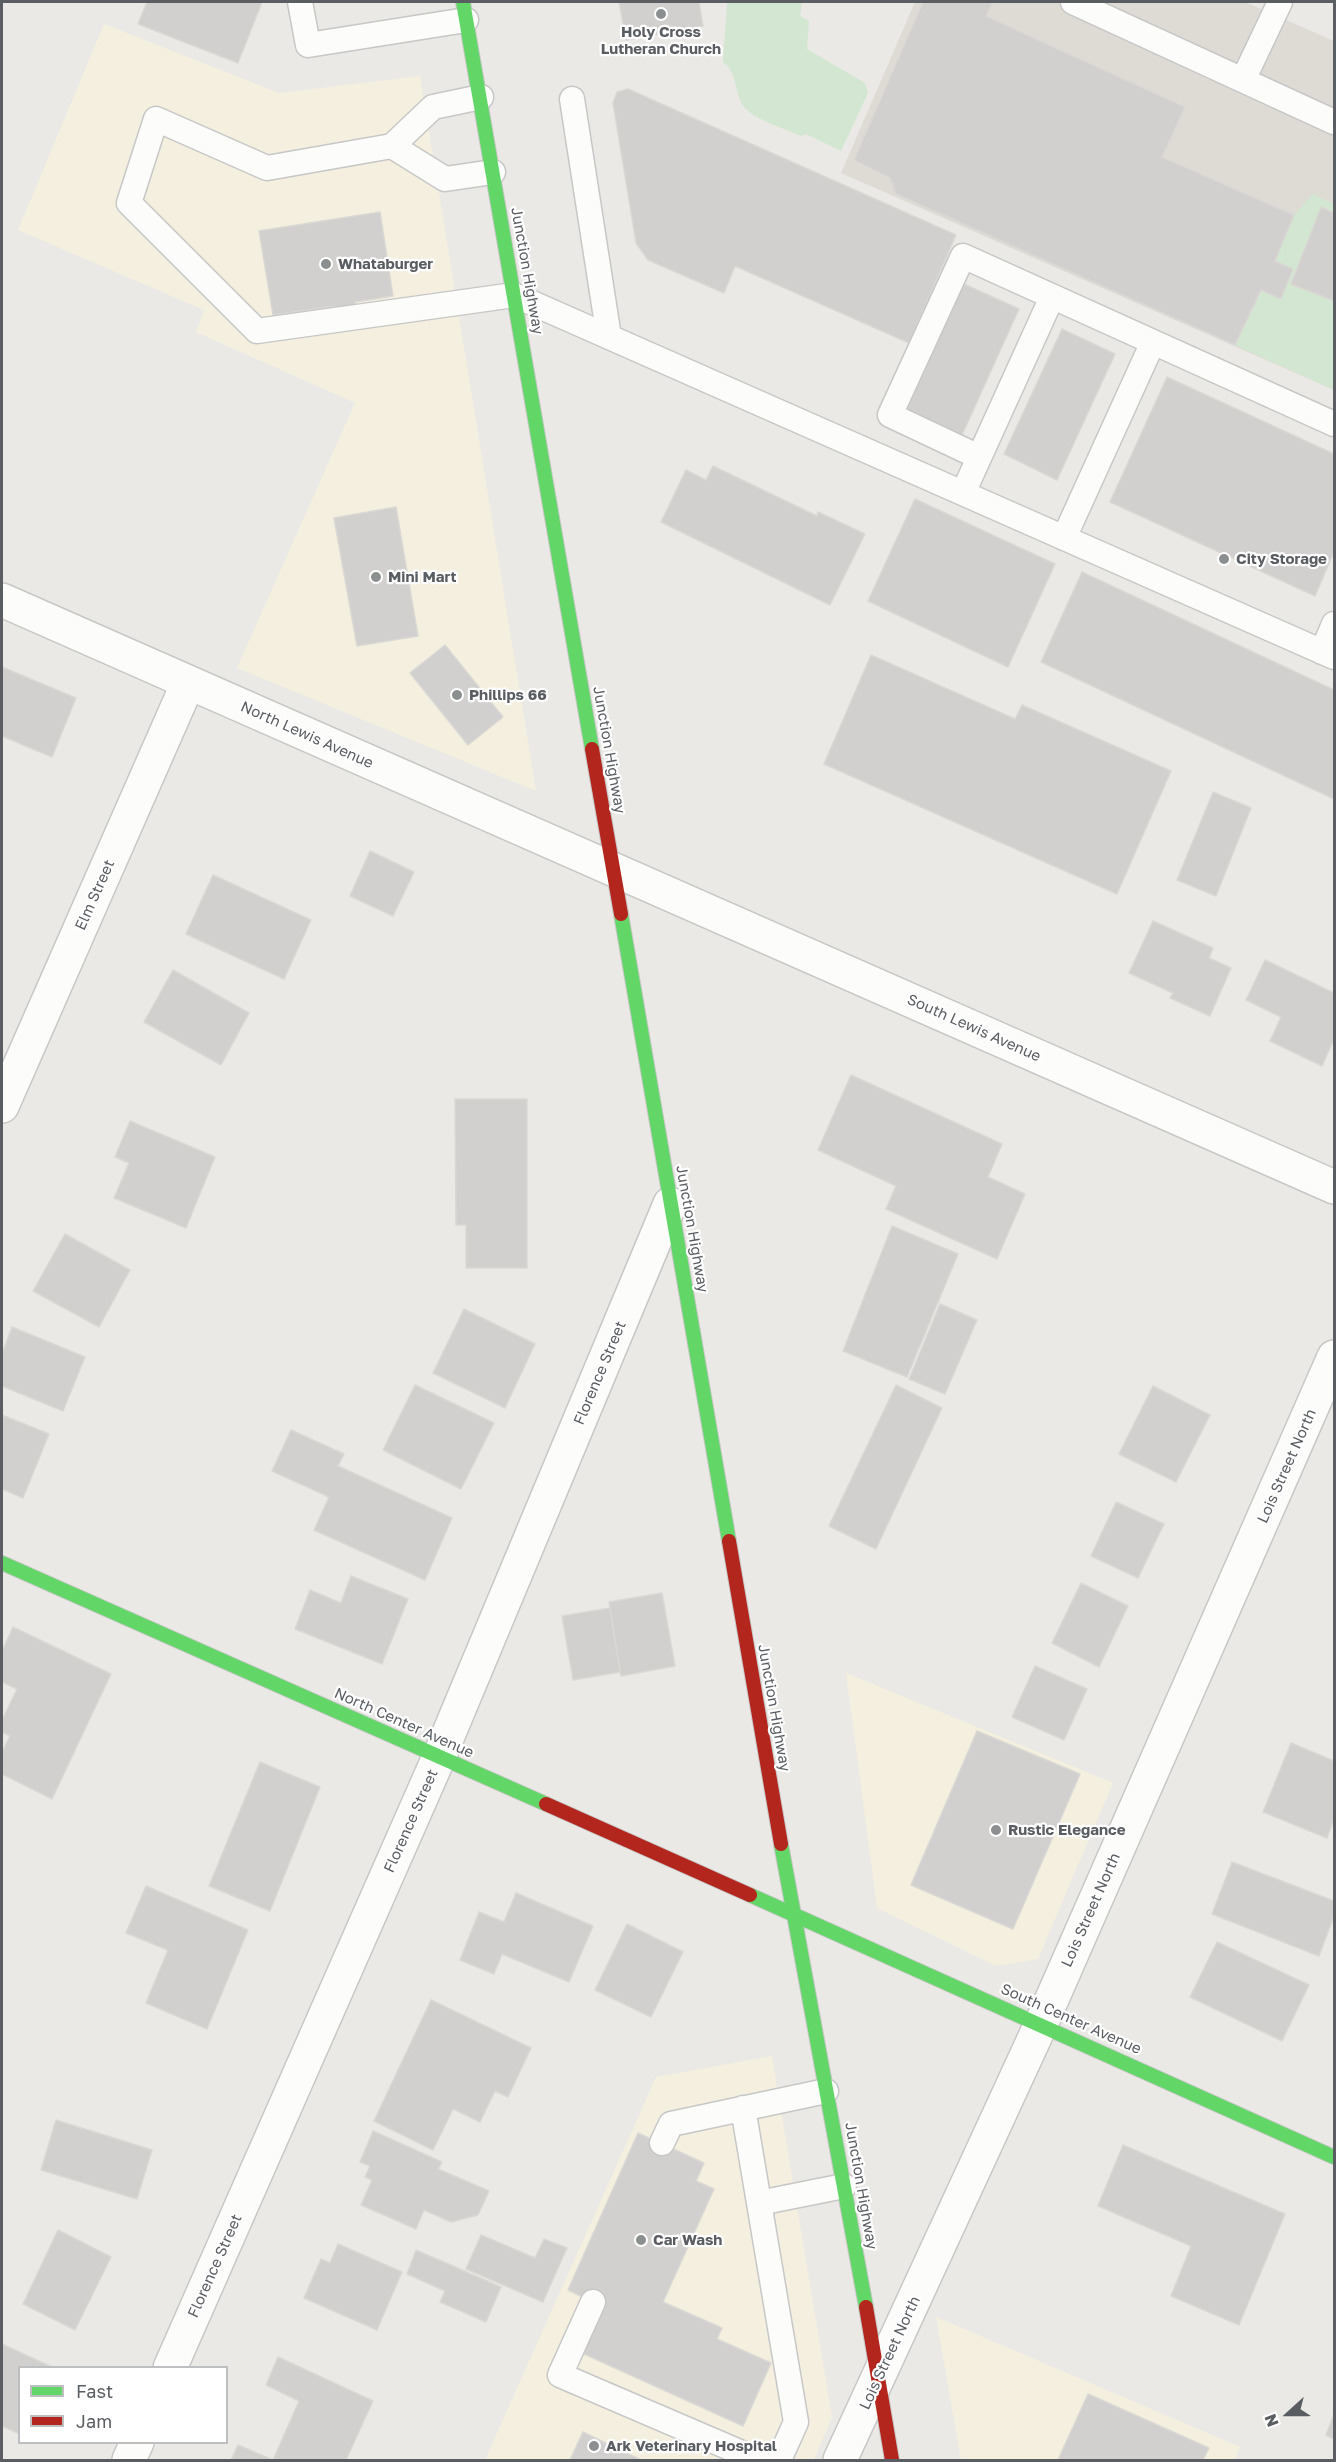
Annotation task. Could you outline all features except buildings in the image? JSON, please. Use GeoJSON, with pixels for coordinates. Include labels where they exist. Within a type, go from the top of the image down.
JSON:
{"type":"FeatureCollection","features":[{"type":"Feature","properties":{"kind":"main road","name":"Junction Highway"},"geometry":{"type":"LineString","coordinates":[[465,11],[793,1913],[879,2376],[892,2460]]}},
{"type":"Feature","properties":{"kind":"main road","name":"North Center Avenue"},"geometry":{"type":"LineString","coordinates":[[2,1563],[793,1913]]}},
{"type":"Feature","properties":{"kind":"main road","name":"South Center Avenue"},"geometry":{"type":"LineString","coordinates":[[793,1913],[1335,2157]]}},
{"type":"Feature","properties":{"kind":"street","name":"North Lewis Avenue"},"geometry":{"type":"LineString","coordinates":[[2,600],[613,868]]}},
{"type":"Feature","properties":{"kind":"street","name":"Elm Street"},"geometry":{"type":"LineString","coordinates":[[2,1106],[188,683]]}},
{"type":"Feature","properties":{"kind":"street","name":"South Lewis Avenue"},"geometry":{"type":"LineString","coordinates":[[613,868],[1335,1187]]}},
{"type":"Feature","properties":{"kind":"street","name":"Florence Street"},"geometry":{"type":"LineString","coordinates":[[170,2366],[439,1757],[670,1204]]}},
{"type":"Feature","properties":{"kind":"street","name":"Lois Street North"},"geometry":{"type":"LineString","coordinates":[[840,2460],[1041,2024],[1335,1357]]}},
{"type":"Feature","properties":{"kind":"street"},"geometry":{"type":"LineString","coordinates":[[129,2460],[136,2444]]}},
{"type":"Feature","properties":{"kind":"lane"},"geometry":{"type":"LineString","coordinates":[[300,2],[308,45],[465,11]]}},
{"type":"Feature","properties":{"kind":"lane"},"geometry":{"type":"LineString","coordinates":[[1073,2],[1335,122]]}},
{"type":"Feature","properties":{"kind":"lane"},"geometry":{"type":"LineString","coordinates":[[1243,80],[1280,2]]}},
{"type":"Feature","properties":{"kind":"lane"},"geometry":{"type":"LineString","coordinates":[[481,98],[433,107],[392,146],[267,168],[156,119],[129,203],[257,331],[514,295],[1328,655],[1335,624]]}},
{"type":"Feature","properties":{"kind":"lane"},"geometry":{"type":"LineString","coordinates":[[572,99],[609,337]]}},
{"type":"Feature","properties":{"kind":"lane"},"geometry":{"type":"LineString","coordinates":[[392,146],[445,179],[493,172]]}},
{"type":"Feature","properties":{"kind":"lane"},"geometry":{"type":"LineString","coordinates":[[979,457],[890,415],[963,256],[1335,424]]}},
{"type":"Feature","properties":{"kind":"lane"},"geometry":{"type":"LineString","coordinates":[[963,493],[1052,297]]}},
{"type":"Feature","properties":{"kind":"lane"},"geometry":{"type":"LineString","coordinates":[[1064,538],[1153,342]]}},
{"type":"Feature","properties":{"kind":"lane"},"geometry":{"type":"LineString","coordinates":[[662,2143],[671,2124],[826,2091]]}},
{"type":"Feature","properties":{"kind":"lane"},"geometry":{"type":"LineString","coordinates":[[743,2108],[796,2422],[779,2460]]}},
{"type":"Feature","properties":{"kind":"lane"},"geometry":{"type":"LineString","coordinates":[[759,2203],[844,2186]]}},
{"type":"Feature","properties":{"kind":"lane"},"geometry":{"type":"LineString","coordinates":[[593,2302],[560,2375],[758,2460]]}},
{"type":"Feature","properties":{"kind":"shaded area"},"geometry":{"type":"Polygon","coordinates":[[[915,2],[1245,2],[1334,41],[1334,390],[841,173],[915,2]]]}},
{"type":"Feature","properties":{"kind":"shaded area"},"geometry":{"type":"Polygon","coordinates":[[[104,24],[279,93],[420,76],[536,791],[237,668],[355,403],[196,332],[204,310],[18,230],[104,24]]]}},
{"type":"Feature","properties":{"kind":"shaded area"},"geometry":{"type":"Polygon","coordinates":[[[846,1673],[1113,1783],[1038,1959],[996,1966],[877,1908],[846,1673]]]}},
{"type":"Feature","properties":{"kind":"shaded area"},"geometry":{"type":"Polygon","coordinates":[[[772,2056],[832,2417],[814,2460],[485,2460],[656,2077],[772,2056]]]}},
{"type":"Feature","properties":{"kind":"shaded area"},"geometry":{"type":"Polygon","coordinates":[[[936,2317],[1240,2447],[1235,2460],[961,2460],[936,2317]]]}},
{"type":"Feature","properties":{"kind":"green space"},"geometry":{"type":"Polygon","coordinates":[[[731,2],[802,2],[800,16],[809,21],[807,49],[865,83],[868,93],[841,151],[806,134],[801,136],[765,121],[743,106],[732,74],[723,62],[727,4],[731,2]]]}},
{"type":"Feature","properties":{"kind":"green space"},"geometry":{"type":"Polygon","coordinates":[[[1313,194],[1334,204],[1334,390],[1235,345],[1261,290],[1281,299],[1293,269],[1275,261],[1294,215],[1313,194]]]}},
{"type":"Feature","properties":{"kind":"traffic: fast"},"geometry":{"type":"LineString","coordinates":[[463,2],[592,749]]}},
{"type":"Feature","properties":{"kind":"traffic: fast"},"geometry":{"type":"LineString","coordinates":[[621,914],[729,1541]]}},
{"type":"Feature","properties":{"kind":"traffic: fast"},"geometry":{"type":"LineString","coordinates":[[2,1563],[546,1804]]}},
{"type":"Feature","properties":{"kind":"traffic: fast"},"geometry":{"type":"LineString","coordinates":[[781,1844],[866,2307]]}},
{"type":"Feature","properties":{"kind":"traffic: fast"},"geometry":{"type":"LineString","coordinates":[[750,1895],[1334,2157]]}},
{"type":"Feature","properties":{"kind":"traffic: jam"},"geometry":{"type":"LineString","coordinates":[[592,749],[621,914]]}},
{"type":"Feature","properties":{"kind":"traffic: jam"},"geometry":{"type":"LineString","coordinates":[[729,1541],[781,1844]]}},
{"type":"Feature","properties":{"kind":"traffic: jam"},"geometry":{"type":"LineString","coordinates":[[546,1804],[750,1895]]}},
{"type":"Feature","properties":{"kind":"traffic: jam"},"geometry":{"type":"LineString","coordinates":[[866,2307],[892,2460]]}},
{"type":"Feature","properties":{"kind":"place","name":"Holy Cross Lutheran Church"},"geometry":{"type":"Point","coordinates":[661,14]}},
{"type":"Feature","properties":{"kind":"place","name":"Whataburger"},"geometry":{"type":"Point","coordinates":[326,264]}},
{"type":"Feature","properties":{"kind":"place","name":"City Storage"},"geometry":{"type":"Point","coordinates":[1224,559]}},
{"type":"Feature","properties":{"kind":"place","name":"Mini Mart"},"geometry":{"type":"Point","coordinates":[376,577]}},
{"type":"Feature","properties":{"kind":"place","name":"Phillips 66"},"geometry":{"type":"Point","coordinates":[457,695]}},
{"type":"Feature","properties":{"kind":"place","name":"Rustic Elegance"},"geometry":{"type":"Point","coordinates":[996,1830]}},
{"type":"Feature","properties":{"kind":"place","name":"Car Wash"},"geometry":{"type":"Point","coordinates":[641,2240]}},
{"type":"Feature","properties":{"kind":"place","name":"Ark Veterinary Hospital"},"geometry":{"type":"Point","coordinates":[594,2446]}}]}
